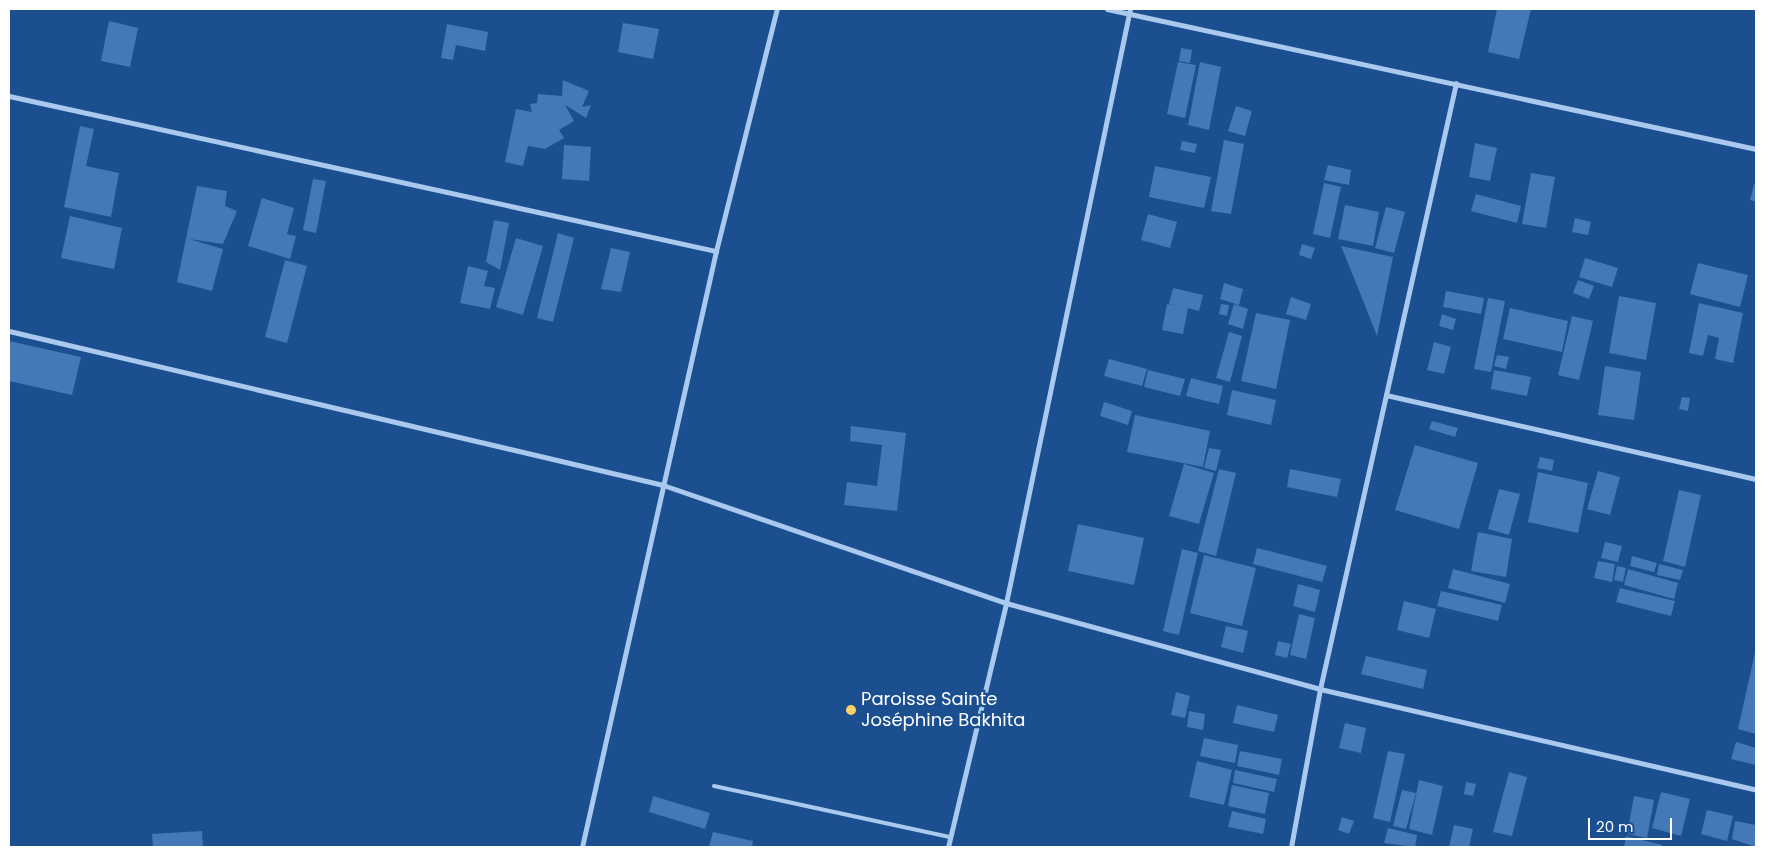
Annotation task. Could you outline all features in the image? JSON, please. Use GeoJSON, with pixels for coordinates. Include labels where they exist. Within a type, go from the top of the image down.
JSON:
{"type":"FeatureCollection","features":[{"type":"Feature","properties":{"kind":"street"},"geometry":{"type":"LineString","coordinates":[[582,847],[716,251],[777,9]]}},
{"type":"Feature","properties":{"kind":"street"},"geometry":{"type":"LineString","coordinates":[[1107,9],[1129,11],[1756,149]]}},
{"type":"Feature","properties":{"kind":"street"},"geometry":{"type":"LineString","coordinates":[[948,847],[1006,604],[1129,11]]}},
{"type":"Feature","properties":{"kind":"street"},"geometry":{"type":"LineString","coordinates":[[1291,847],[1320,689],[1456,83]]}},
{"type":"Feature","properties":{"kind":"street"},"geometry":{"type":"LineString","coordinates":[[9,96],[716,251]]}},
{"type":"Feature","properties":{"kind":"street"},"geometry":{"type":"LineString","coordinates":[[9,331],[663,485],[1006,604],[1320,689],[1756,790]]}},
{"type":"Feature","properties":{"kind":"street"},"geometry":{"type":"LineString","coordinates":[[1386,395],[1756,479]]}},
{"type":"Feature","properties":{"kind":"lane"},"geometry":{"type":"LineString","coordinates":[[714,786],[950,837]]}},
{"type":"Feature","properties":{"kind":"building"},"geometry":{"type":"Polygon","coordinates":[[[1497,9],[1531,9],[1519,59],[1488,52],[1497,9]]]}},
{"type":"Feature","properties":{"kind":"building"},"geometry":{"type":"Polygon","coordinates":[[[109,21],[138,28],[130,67],[101,61],[109,21]]]}},
{"type":"Feature","properties":{"kind":"building"},"geometry":{"type":"Polygon","coordinates":[[[623,23],[659,29],[653,59],[618,52],[623,23]]]}},
{"type":"Feature","properties":{"kind":"building"},"geometry":{"type":"Polygon","coordinates":[[[447,24],[488,32],[485,51],[456,45],[453,60],[441,58],[447,24]]]}},
{"type":"Feature","properties":{"kind":"building"},"geometry":{"type":"Polygon","coordinates":[[[1181,48],[1192,50],[1190,63],[1179,61],[1181,48]]]}},
{"type":"Feature","properties":{"kind":"building"},"geometry":{"type":"Polygon","coordinates":[[[1178,62],[1196,65],[1185,118],[1167,114],[1178,62]]]}},
{"type":"Feature","properties":{"kind":"building"},"geometry":{"type":"Polygon","coordinates":[[[1200,62],[1221,67],[1209,130],[1188,125],[1200,62]]]}},
{"type":"Feature","properties":{"kind":"building"},"geometry":{"type":"Polygon","coordinates":[[[563,80],[589,91],[582,107],[591,105],[586,118],[565,105],[574,121],[559,130],[564,138],[545,149],[528,146],[523,166],[505,162],[516,109],[532,112],[530,104],[537,103],[538,94],[562,96],[563,80]]]}},
{"type":"Feature","properties":{"kind":"building"},"geometry":{"type":"Polygon","coordinates":[[[1236,106],[1252,111],[1245,136],[1228,131],[1236,106]]]}},
{"type":"Feature","properties":{"kind":"building"},"geometry":{"type":"Polygon","coordinates":[[[80,126],[94,129],[86,166],[119,173],[111,217],[64,207],[80,126]]]}},
{"type":"Feature","properties":{"kind":"building"},"geometry":{"type":"Polygon","coordinates":[[[1224,140],[1244,144],[1231,214],[1211,211],[1224,140]]]}},
{"type":"Feature","properties":{"kind":"building"},"geometry":{"type":"Polygon","coordinates":[[[1182,141],[1197,144],[1195,153],[1180,150],[1182,141]]]}},
{"type":"Feature","properties":{"kind":"building"},"geometry":{"type":"Polygon","coordinates":[[[1475,143],[1497,148],[1490,181],[1469,177],[1475,143]]]}},
{"type":"Feature","properties":{"kind":"building"},"geometry":{"type":"Polygon","coordinates":[[[564,145],[591,147],[589,181],[562,179],[564,145]]]}},
{"type":"Feature","properties":{"kind":"building"},"geometry":{"type":"Polygon","coordinates":[[[1328,165],[1351,170],[1349,185],[1324,180],[1328,165]]]}},
{"type":"Feature","properties":{"kind":"building"},"geometry":{"type":"Polygon","coordinates":[[[1155,166],[1211,177],[1204,208],[1149,197],[1155,166]]]}},
{"type":"Feature","properties":{"kind":"building"},"geometry":{"type":"Polygon","coordinates":[[[1531,173],[1555,177],[1546,228],[1522,224],[1531,173]]]}},
{"type":"Feature","properties":{"kind":"building"},"geometry":{"type":"Polygon","coordinates":[[[313,179],[326,181],[316,233],[303,230],[313,179]]]}},
{"type":"Feature","properties":{"kind":"building"},"geometry":{"type":"Polygon","coordinates":[[[1324,183],[1341,187],[1330,238],[1313,234],[1324,183]]]}},
{"type":"Feature","properties":{"kind":"building"},"geometry":{"type":"Polygon","coordinates":[[[1754,184],[1756,185],[1756,202],[1750,200],[1754,184]]]}},
{"type":"Feature","properties":{"kind":"building"},"geometry":{"type":"Polygon","coordinates":[[[197,186],[227,191],[225,206],[237,211],[223,244],[189,239],[223,249],[212,291],[177,282],[197,186]]]}},
{"type":"Feature","properties":{"kind":"building"},"geometry":{"type":"Polygon","coordinates":[[[1476,194],[1521,206],[1517,223],[1471,211],[1476,194]]]}},
{"type":"Feature","properties":{"kind":"building"},"geometry":{"type":"Polygon","coordinates":[[[262,198],[294,208],[287,234],[296,236],[290,259],[248,246],[262,198]]]}},
{"type":"Feature","properties":{"kind":"building"},"geometry":{"type":"Polygon","coordinates":[[[1345,205],[1379,212],[1373,246],[1338,239],[1345,205]]]}},
{"type":"Feature","properties":{"kind":"building"},"geometry":{"type":"Polygon","coordinates":[[[1386,207],[1405,212],[1394,253],[1375,248],[1386,207]]]}},
{"type":"Feature","properties":{"kind":"building"},"geometry":{"type":"Polygon","coordinates":[[[1148,214],[1177,222],[1170,248],[1141,240],[1148,214]]]}},
{"type":"Feature","properties":{"kind":"building"},"geometry":{"type":"Polygon","coordinates":[[[70,216],[122,228],[114,269],[61,258],[70,216]]]}},
{"type":"Feature","properties":{"kind":"building"},"geometry":{"type":"Polygon","coordinates":[[[1575,218],[1591,222],[1588,235],[1572,232],[1575,218]]]}},
{"type":"Feature","properties":{"kind":"building"},"geometry":{"type":"Polygon","coordinates":[[[494,220],[509,223],[500,270],[486,262],[494,220]]]}},
{"type":"Feature","properties":{"kind":"building"},"geometry":{"type":"Polygon","coordinates":[[[558,233],[574,238],[553,322],[537,318],[558,233]]]}},
{"type":"Feature","properties":{"kind":"building"},"geometry":{"type":"Polygon","coordinates":[[[516,238],[543,246],[523,315],[496,307],[516,238]]]}},
{"type":"Feature","properties":{"kind":"building"},"geometry":{"type":"Polygon","coordinates":[[[1302,244],[1315,248],[1311,259],[1299,255],[1302,244]]]}},
{"type":"Feature","properties":{"kind":"building"},"geometry":{"type":"Polygon","coordinates":[[[1341,246],[1393,257],[1377,336],[1360,293],[1341,246]]]}},
{"type":"Feature","properties":{"kind":"building"},"geometry":{"type":"Polygon","coordinates":[[[611,248],[630,252],[621,292],[601,289],[611,248]]]}},
{"type":"Feature","properties":{"kind":"building"},"geometry":{"type":"Polygon","coordinates":[[[1585,258],[1618,268],[1612,287],[1579,277],[1585,258]]]}},
{"type":"Feature","properties":{"kind":"building"},"geometry":{"type":"Polygon","coordinates":[[[285,260],[307,266],[287,343],[265,337],[285,260]]]}},
{"type":"Feature","properties":{"kind":"building"},"geometry":{"type":"Polygon","coordinates":[[[1698,263],[1748,275],[1740,307],[1690,294],[1698,263]]]}},
{"type":"Feature","properties":{"kind":"building"},"geometry":{"type":"Polygon","coordinates":[[[468,266],[488,271],[484,286],[495,288],[490,309],[460,303],[468,266]]]}},
{"type":"Feature","properties":{"kind":"building"},"geometry":{"type":"Polygon","coordinates":[[[1578,280],[1594,286],[1589,299],[1573,293],[1578,280]]]}},
{"type":"Feature","properties":{"kind":"building"},"geometry":{"type":"Polygon","coordinates":[[[1224,283],[1243,289],[1239,305],[1220,299],[1224,283]]]}},
{"type":"Feature","properties":{"kind":"building"},"geometry":{"type":"Polygon","coordinates":[[[1173,288],[1203,295],[1199,311],[1188,308],[1183,334],[1162,330],[1167,304],[1177,306],[1169,304],[1173,288]]]}},
{"type":"Feature","properties":{"kind":"building"},"geometry":{"type":"Polygon","coordinates":[[[1446,291],[1484,298],[1481,314],[1443,307],[1446,291]]]}},
{"type":"Feature","properties":{"kind":"building"},"geometry":{"type":"Polygon","coordinates":[[[1619,296],[1656,303],[1646,360],[1609,353],[1619,296]]]}},
{"type":"Feature","properties":{"kind":"building"},"geometry":{"type":"Polygon","coordinates":[[[1291,297],[1311,304],[1306,320],[1286,314],[1291,297]]]}},
{"type":"Feature","properties":{"kind":"building"},"geometry":{"type":"Polygon","coordinates":[[[1488,298],[1505,301],[1491,372],[1474,369],[1488,298]]]}},
{"type":"Feature","properties":{"kind":"building"},"geometry":{"type":"Polygon","coordinates":[[[1699,303],[1743,313],[1733,363],[1715,359],[1719,338],[1708,335],[1703,356],[1689,353],[1699,303]]]}},
{"type":"Feature","properties":{"kind":"building"},"geometry":{"type":"Polygon","coordinates":[[[1221,304],[1229,305],[1227,316],[1219,314],[1221,304]]]}},
{"type":"Feature","properties":{"kind":"building"},"geometry":{"type":"Polygon","coordinates":[[[1234,304],[1248,309],[1243,329],[1228,324],[1234,304]]]}},
{"type":"Feature","properties":{"kind":"building"},"geometry":{"type":"Polygon","coordinates":[[[1510,308],[1568,321],[1562,352],[1503,339],[1510,308]]]}},
{"type":"Feature","properties":{"kind":"building"},"geometry":{"type":"Polygon","coordinates":[[[1256,313],[1290,320],[1276,389],[1241,381],[1256,313]]]}},
{"type":"Feature","properties":{"kind":"building"},"geometry":{"type":"Polygon","coordinates":[[[1442,314],[1456,319],[1453,330],[1439,326],[1442,314]]]}},
{"type":"Feature","properties":{"kind":"building"},"geometry":{"type":"Polygon","coordinates":[[[1572,316],[1593,321],[1579,380],[1558,375],[1572,316]]]}},
{"type":"Feature","properties":{"kind":"building"},"geometry":{"type":"Polygon","coordinates":[[[1229,332],[1242,336],[1230,382],[1216,378],[1229,332]]]}},
{"type":"Feature","properties":{"kind":"building"},"geometry":{"type":"Polygon","coordinates":[[[9,341],[81,357],[72,395],[9,381],[9,341]]]}},
{"type":"Feature","properties":{"kind":"building"},"geometry":{"type":"Polygon","coordinates":[[[1434,342],[1451,347],[1444,374],[1427,370],[1434,342]]]}},
{"type":"Feature","properties":{"kind":"building"},"geometry":{"type":"Polygon","coordinates":[[[1497,355],[1509,357],[1506,369],[1494,366],[1497,355]]]}},
{"type":"Feature","properties":{"kind":"building"},"geometry":{"type":"Polygon","coordinates":[[[1109,359],[1147,369],[1142,386],[1104,376],[1109,359]]]}},
{"type":"Feature","properties":{"kind":"building"},"geometry":{"type":"Polygon","coordinates":[[[1605,366],[1641,372],[1634,420],[1598,415],[1605,366]]]}},
{"type":"Feature","properties":{"kind":"building"},"geometry":{"type":"Polygon","coordinates":[[[1148,370],[1185,379],[1180,396],[1144,387],[1148,370]]]}},
{"type":"Feature","properties":{"kind":"building"},"geometry":{"type":"Polygon","coordinates":[[[1494,370],[1531,377],[1527,396],[1491,389],[1494,370]]]}},
{"type":"Feature","properties":{"kind":"building"},"geometry":{"type":"Polygon","coordinates":[[[1191,378],[1223,386],[1219,404],[1186,396],[1191,378]]]}},
{"type":"Feature","properties":{"kind":"building"},"geometry":{"type":"Polygon","coordinates":[[[1232,390],[1276,400],[1271,425],[1227,415],[1232,390]]]}},
{"type":"Feature","properties":{"kind":"building"},"geometry":{"type":"Polygon","coordinates":[[[1682,397],[1690,398],[1688,411],[1679,409],[1682,397]]]}},
{"type":"Feature","properties":{"kind":"building"},"geometry":{"type":"Polygon","coordinates":[[[1104,402],[1132,411],[1128,425],[1100,416],[1104,402]]]}},
{"type":"Feature","properties":{"kind":"building"},"geometry":{"type":"Polygon","coordinates":[[[1135,415],[1210,431],[1203,467],[1127,452],[1135,415]]]}},
{"type":"Feature","properties":{"kind":"building"},"geometry":{"type":"Polygon","coordinates":[[[1432,421],[1458,428],[1455,437],[1429,429],[1432,421]]]}},
{"type":"Feature","properties":{"kind":"building"},"geometry":{"type":"Polygon","coordinates":[[[851,426],[906,433],[897,511],[844,505],[847,482],[877,486],[882,445],[850,441],[851,426]]]}},
{"type":"Feature","properties":{"kind":"building"},"geometry":{"type":"Polygon","coordinates":[[[1415,445],[1478,463],[1459,529],[1395,510],[1415,445]]]}},
{"type":"Feature","properties":{"kind":"building"},"geometry":{"type":"Polygon","coordinates":[[[1209,448],[1221,450],[1216,471],[1204,468],[1209,448]]]}},
{"type":"Feature","properties":{"kind":"building"},"geometry":{"type":"Polygon","coordinates":[[[1540,457],[1554,460],[1552,471],[1537,468],[1540,457]]]}},
{"type":"Feature","properties":{"kind":"building"},"geometry":{"type":"Polygon","coordinates":[[[1184,464],[1214,473],[1199,524],[1169,516],[1184,464]]]}},
{"type":"Feature","properties":{"kind":"building"},"geometry":{"type":"Polygon","coordinates":[[[1219,469],[1236,473],[1216,556],[1198,551],[1219,469]]]}},
{"type":"Feature","properties":{"kind":"building"},"geometry":{"type":"Polygon","coordinates":[[[1290,469],[1341,479],[1337,497],[1287,487],[1290,469]]]}},
{"type":"Feature","properties":{"kind":"building"},"geometry":{"type":"Polygon","coordinates":[[[1598,471],[1620,477],[1610,515],[1587,509],[1598,471]]]}},
{"type":"Feature","properties":{"kind":"building"},"geometry":{"type":"Polygon","coordinates":[[[1538,472],[1588,483],[1578,533],[1528,522],[1538,472]]]}},
{"type":"Feature","properties":{"kind":"building"},"geometry":{"type":"Polygon","coordinates":[[[1499,489],[1520,494],[1509,535],[1488,529],[1499,489]]]}},
{"type":"Feature","properties":{"kind":"building"},"geometry":{"type":"Polygon","coordinates":[[[1679,490],[1701,495],[1685,567],[1663,561],[1679,490]]]}},
{"type":"Feature","properties":{"kind":"building"},"geometry":{"type":"Polygon","coordinates":[[[1078,524],[1144,538],[1134,585],[1068,571],[1078,524]]]}},
{"type":"Feature","properties":{"kind":"building"},"geometry":{"type":"Polygon","coordinates":[[[1478,532],[1512,539],[1506,577],[1471,571],[1478,532]]]}},
{"type":"Feature","properties":{"kind":"building"},"geometry":{"type":"Polygon","coordinates":[[[1605,542],[1622,546],[1618,562],[1601,558],[1605,542]]]}},
{"type":"Feature","properties":{"kind":"building"},"geometry":{"type":"Polygon","coordinates":[[[1257,548],[1327,566],[1322,582],[1253,564],[1257,548]]]}},
{"type":"Feature","properties":{"kind":"building"},"geometry":{"type":"Polygon","coordinates":[[[1182,549],[1198,553],[1179,635],[1163,631],[1182,549]]]}},
{"type":"Feature","properties":{"kind":"building"},"geometry":{"type":"Polygon","coordinates":[[[1204,555],[1256,568],[1242,626],[1190,613],[1204,555]]]}},
{"type":"Feature","properties":{"kind":"building"},"geometry":{"type":"Polygon","coordinates":[[[1632,556],[1657,563],[1654,572],[1630,566],[1632,556]]]}},
{"type":"Feature","properties":{"kind":"building"},"geometry":{"type":"Polygon","coordinates":[[[1598,561],[1615,564],[1612,582],[1594,578],[1598,561]]]}},
{"type":"Feature","properties":{"kind":"building"},"geometry":{"type":"Polygon","coordinates":[[[1659,564],[1683,570],[1680,580],[1657,575],[1659,564]]]}},
{"type":"Feature","properties":{"kind":"building"},"geometry":{"type":"Polygon","coordinates":[[[1617,566],[1626,568],[1623,582],[1614,580],[1617,566]]]}},
{"type":"Feature","properties":{"kind":"building"},"geometry":{"type":"Polygon","coordinates":[[[1453,569],[1510,584],[1505,603],[1448,588],[1453,569]]]}},
{"type":"Feature","properties":{"kind":"building"},"geometry":{"type":"Polygon","coordinates":[[[1628,569],[1678,583],[1674,599],[1624,585],[1628,569]]]}},
{"type":"Feature","properties":{"kind":"building"},"geometry":{"type":"Polygon","coordinates":[[[1298,584],[1320,590],[1315,612],[1293,606],[1298,584]]]}},
{"type":"Feature","properties":{"kind":"building"},"geometry":{"type":"Polygon","coordinates":[[[1620,588],[1675,601],[1671,616],[1616,602],[1620,588]]]}},
{"type":"Feature","properties":{"kind":"building"},"geometry":{"type":"Polygon","coordinates":[[[1441,591],[1502,605],[1498,621],[1437,606],[1441,591]]]}},
{"type":"Feature","properties":{"kind":"building"},"geometry":{"type":"Polygon","coordinates":[[[1404,601],[1436,609],[1429,638],[1397,630],[1404,601]]]}},
{"type":"Feature","properties":{"kind":"building"},"geometry":{"type":"Polygon","coordinates":[[[1299,614],[1315,618],[1306,659],[1290,655],[1299,614]]]}},
{"type":"Feature","properties":{"kind":"building"},"geometry":{"type":"Polygon","coordinates":[[[1226,626],[1248,631],[1243,653],[1221,647],[1226,626]]]}},
{"type":"Feature","properties":{"kind":"building"},"geometry":{"type":"Polygon","coordinates":[[[1278,641],[1291,644],[1287,658],[1275,655],[1278,641]]]}},
{"type":"Feature","properties":{"kind":"building"},"geometry":{"type":"Polygon","coordinates":[[[1756,648],[1756,734],[1738,729],[1756,648]]]}},
{"type":"Feature","properties":{"kind":"building"},"geometry":{"type":"Polygon","coordinates":[[[1366,656],[1427,670],[1423,689],[1361,674],[1366,656]]]}},
{"type":"Feature","properties":{"kind":"building"},"geometry":{"type":"Polygon","coordinates":[[[1176,692],[1190,696],[1185,718],[1171,715],[1176,692]]]}},
{"type":"Feature","properties":{"kind":"building"},"geometry":{"type":"Polygon","coordinates":[[[1237,705],[1278,715],[1274,732],[1233,723],[1237,705]]]}},
{"type":"Feature","properties":{"kind":"building"},"geometry":{"type":"Polygon","coordinates":[[[1189,711],[1205,714],[1203,730],[1187,727],[1189,711]]]}},
{"type":"Feature","properties":{"kind":"building"},"geometry":{"type":"Polygon","coordinates":[[[1345,723],[1366,728],[1361,753],[1339,748],[1345,723]]]}},
{"type":"Feature","properties":{"kind":"building"},"geometry":{"type":"Polygon","coordinates":[[[1204,738],[1238,745],[1235,763],[1200,756],[1204,738]]]}},
{"type":"Feature","properties":{"kind":"building"},"geometry":{"type":"Polygon","coordinates":[[[1736,742],[1756,748],[1756,765],[1731,759],[1736,742]]]}},
{"type":"Feature","properties":{"kind":"building"},"geometry":{"type":"Polygon","coordinates":[[[1240,751],[1282,759],[1279,775],[1237,766],[1240,751]]]}},
{"type":"Feature","properties":{"kind":"building"},"geometry":{"type":"Polygon","coordinates":[[[1388,751],[1405,754],[1390,822],[1373,818],[1388,751]]]}},
{"type":"Feature","properties":{"kind":"building"},"geometry":{"type":"Polygon","coordinates":[[[1197,761],[1232,770],[1224,805],[1189,797],[1197,761]]]}},
{"type":"Feature","properties":{"kind":"building"},"geometry":{"type":"Polygon","coordinates":[[[1235,770],[1277,779],[1274,792],[1233,783],[1235,770]]]}},
{"type":"Feature","properties":{"kind":"building"},"geometry":{"type":"Polygon","coordinates":[[[1509,772],[1527,777],[1512,836],[1493,832],[1509,772]]]}},
{"type":"Feature","properties":{"kind":"building"},"geometry":{"type":"Polygon","coordinates":[[[1419,780],[1443,786],[1432,835],[1409,829],[1419,780]]]}},
{"type":"Feature","properties":{"kind":"building"},"geometry":{"type":"Polygon","coordinates":[[[1466,782],[1476,784],[1473,796],[1464,794],[1466,782]]]}},
{"type":"Feature","properties":{"kind":"building"},"geometry":{"type":"Polygon","coordinates":[[[1232,785],[1269,793],[1265,814],[1228,806],[1232,785]]]}},
{"type":"Feature","properties":{"kind":"building"},"geometry":{"type":"Polygon","coordinates":[[[1402,790],[1416,793],[1406,829],[1393,826],[1402,790]]]}},
{"type":"Feature","properties":{"kind":"building"},"geometry":{"type":"Polygon","coordinates":[[[1661,792],[1690,799],[1681,836],[1652,828],[1661,792]]]}},
{"type":"Feature","properties":{"kind":"building"},"geometry":{"type":"Polygon","coordinates":[[[653,796],[710,813],[705,829],[649,812],[653,796]]]}},
{"type":"Feature","properties":{"kind":"building"},"geometry":{"type":"Polygon","coordinates":[[[1634,796],[1654,800],[1647,838],[1627,834],[1634,796]]]}},
{"type":"Feature","properties":{"kind":"building"},"geometry":{"type":"Polygon","coordinates":[[[1707,810],[1733,816],[1727,841],[1701,834],[1707,810]]]}},
{"type":"Feature","properties":{"kind":"building"},"geometry":{"type":"Polygon","coordinates":[[[1232,811],[1266,819],[1263,834],[1228,827],[1232,811]]]}},
{"type":"Feature","properties":{"kind":"building"},"geometry":{"type":"Polygon","coordinates":[[[1342,817],[1354,821],[1349,834],[1338,830],[1342,817]]]}},
{"type":"Feature","properties":{"kind":"building"},"geometry":{"type":"Polygon","coordinates":[[[1735,821],[1756,825],[1756,847],[1732,839],[1735,821]]]}},
{"type":"Feature","properties":{"kind":"building"},"geometry":{"type":"Polygon","coordinates":[[[1454,825],[1473,829],[1469,847],[1449,847],[1454,825]]]}},
{"type":"Feature","properties":{"kind":"building"},"geometry":{"type":"Polygon","coordinates":[[[1388,828],[1417,835],[1415,847],[1384,843],[1388,828]]]}},
{"type":"Feature","properties":{"kind":"building"},"geometry":{"type":"Polygon","coordinates":[[[202,831],[203,847],[153,847],[152,834],[202,831]]]}},
{"type":"Feature","properties":{"kind":"building"},"geometry":{"type":"Polygon","coordinates":[[[713,832],[753,841],[752,847],[709,847],[713,832]]]}},
{"type":"Feature","properties":{"kind":"building"},"geometry":{"type":"Polygon","coordinates":[[[1626,836],[1662,845],[1662,847],[1624,847],[1626,836]]]}},
{"type":"Feature","properties":{"kind":"place","name":"Paroisse Sainte Joséphine Bakhita"},"geometry":{"type":"Point","coordinates":[851,710]}}]}
